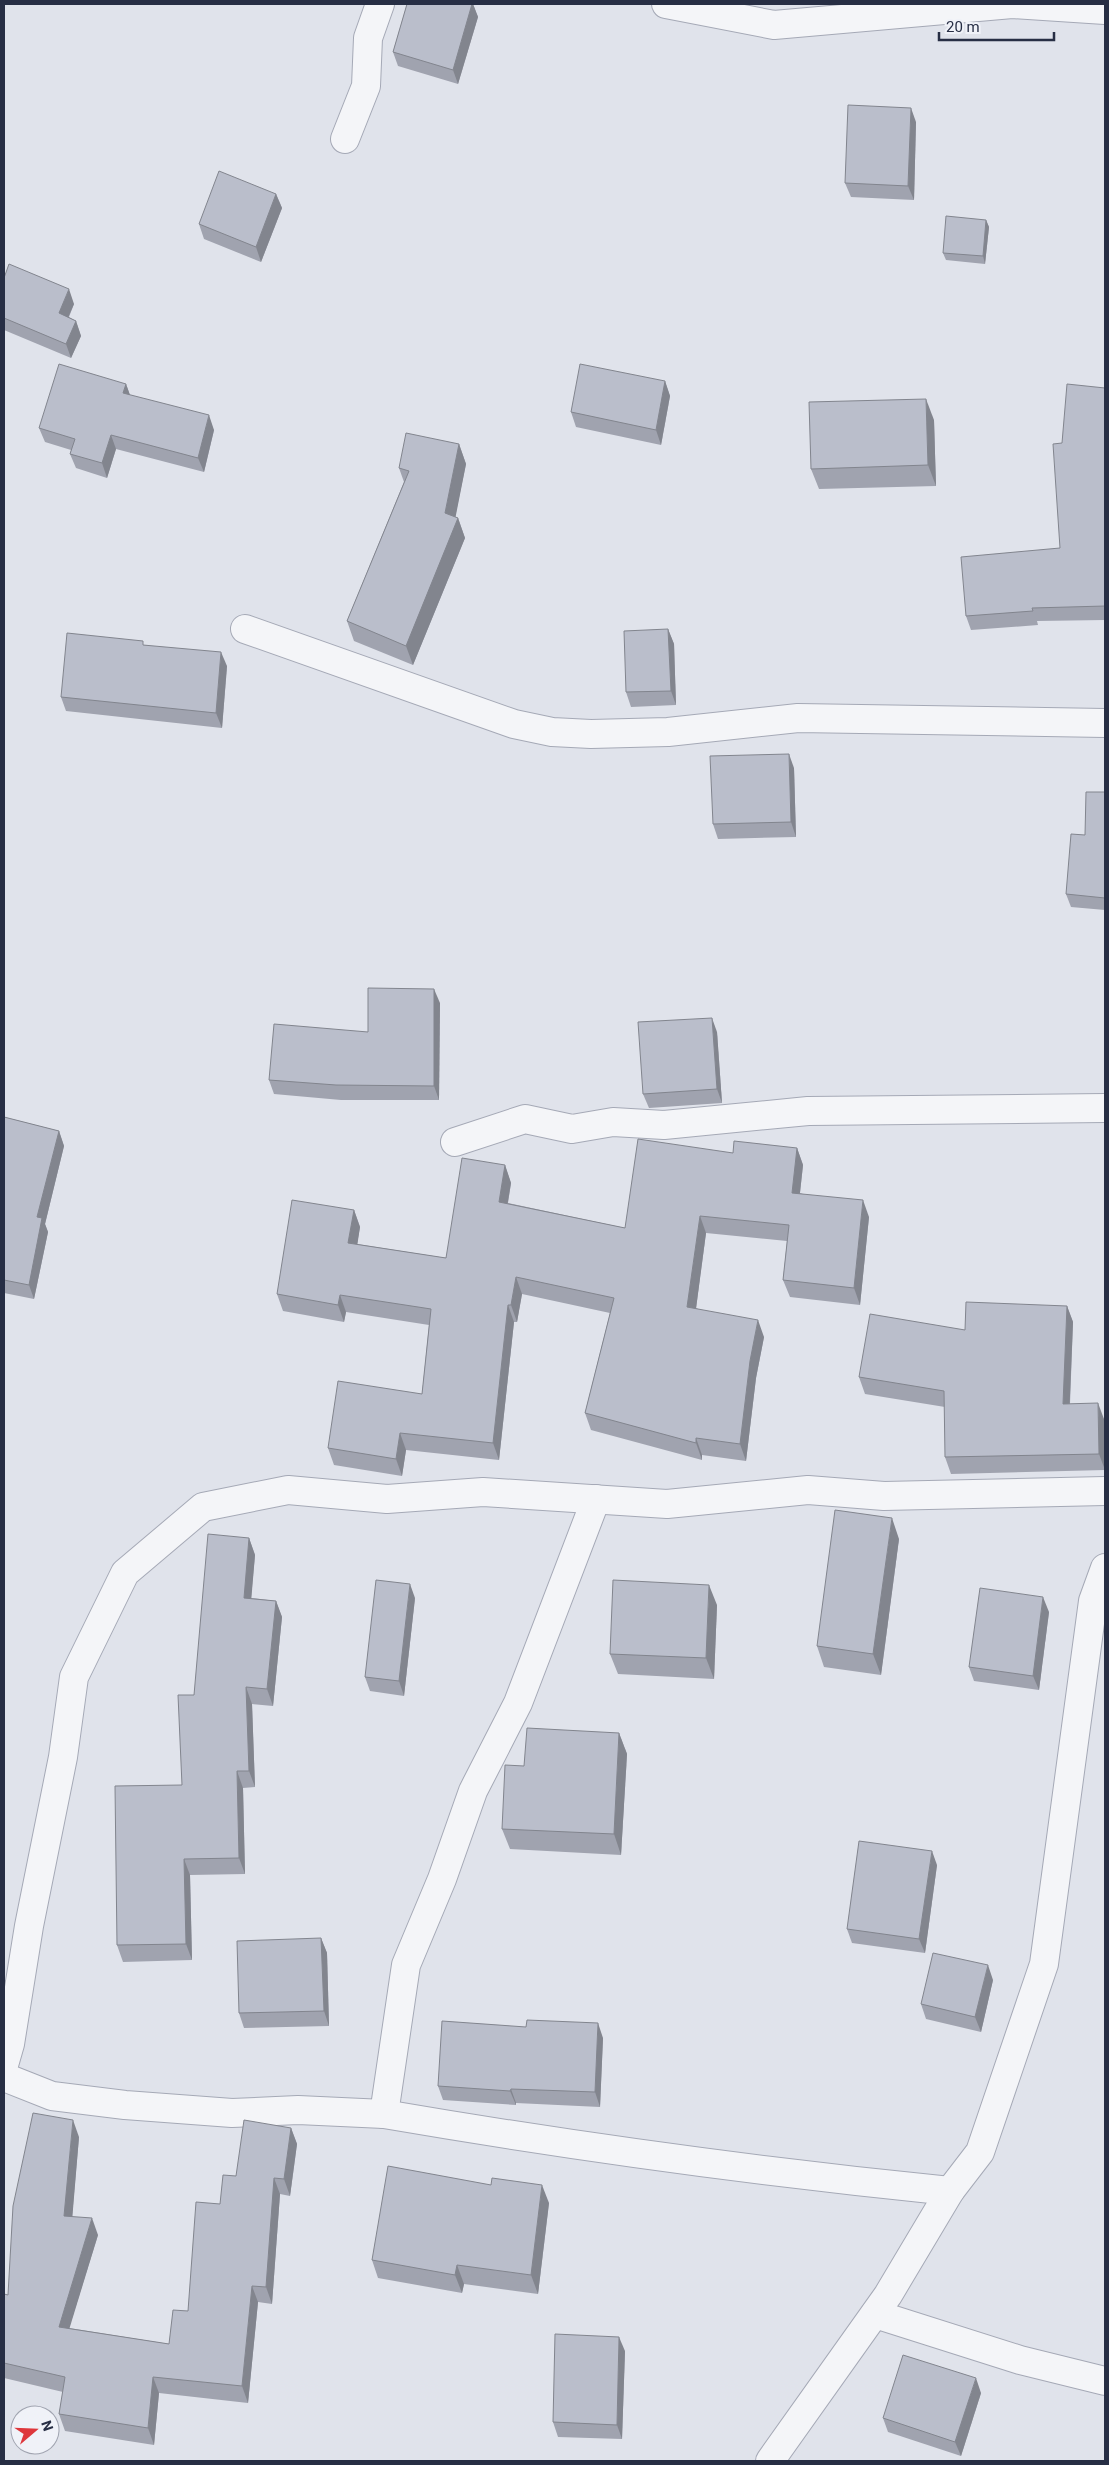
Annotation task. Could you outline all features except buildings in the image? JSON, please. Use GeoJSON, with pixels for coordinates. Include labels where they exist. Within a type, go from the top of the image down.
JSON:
{"type":"FeatureCollection","features":[{"type":"Feature","properties":{"kind":"street"},"geometry":{"type":"LineString","coordinates":[[345,139],[366,86],[368,38],[380,4]]}},
{"type":"Feature","properties":{"kind":"street"},"geometry":{"type":"LineString","coordinates":[[666,4],[774,25],[934,7],[1012,4],[1105,10]]}},
{"type":"Feature","properties":{"kind":"street"},"geometry":{"type":"LineString","coordinates":[[245,629],[514,724],[552,732],[591,734],[668,732],[798,718],[1105,723]]}},
{"type":"Feature","properties":{"kind":"street"},"geometry":{"type":"LineString","coordinates":[[454,1142],[525,1120],[572,1129],[613,1122],[664,1125],[808,1111],[1105,1108]]}},
{"type":"Feature","properties":{"kind":"street"},"geometry":{"type":"LineString","coordinates":[[4,2065],[10,2044],[29,1926],[63,1757],[74,1677],[125,1573],[203,1507],[288,1490],[387,1499],[483,1492],[667,1504],[808,1490],[884,1496],[1105,1491]]}},
{"type":"Feature","properties":{"kind":"street"},"geometry":{"type":"LineString","coordinates":[[384,2114],[406,1965],[442,1879],[473,1791],[518,1703],[596,1499]]}},
{"type":"Feature","properties":{"kind":"street"},"geometry":{"type":"LineString","coordinates":[[770,2461],[888,2295],[950,2191],[980,2152],[1044,1964],[1093,1601],[1105,1568]]}},
{"type":"Feature","properties":{"kind":"street"},"geometry":{"type":"LineString","coordinates":[[4,2077],[52,2096],[125,2105],[232,2113],[298,2110],[384,2114],[488,2132],[827,2178],[950,2191]]}},
{"type":"Feature","properties":{"kind":"street"},"geometry":{"type":"LineString","coordinates":[[875,2314],[1020,2360],[1105,2381]]}}]}
